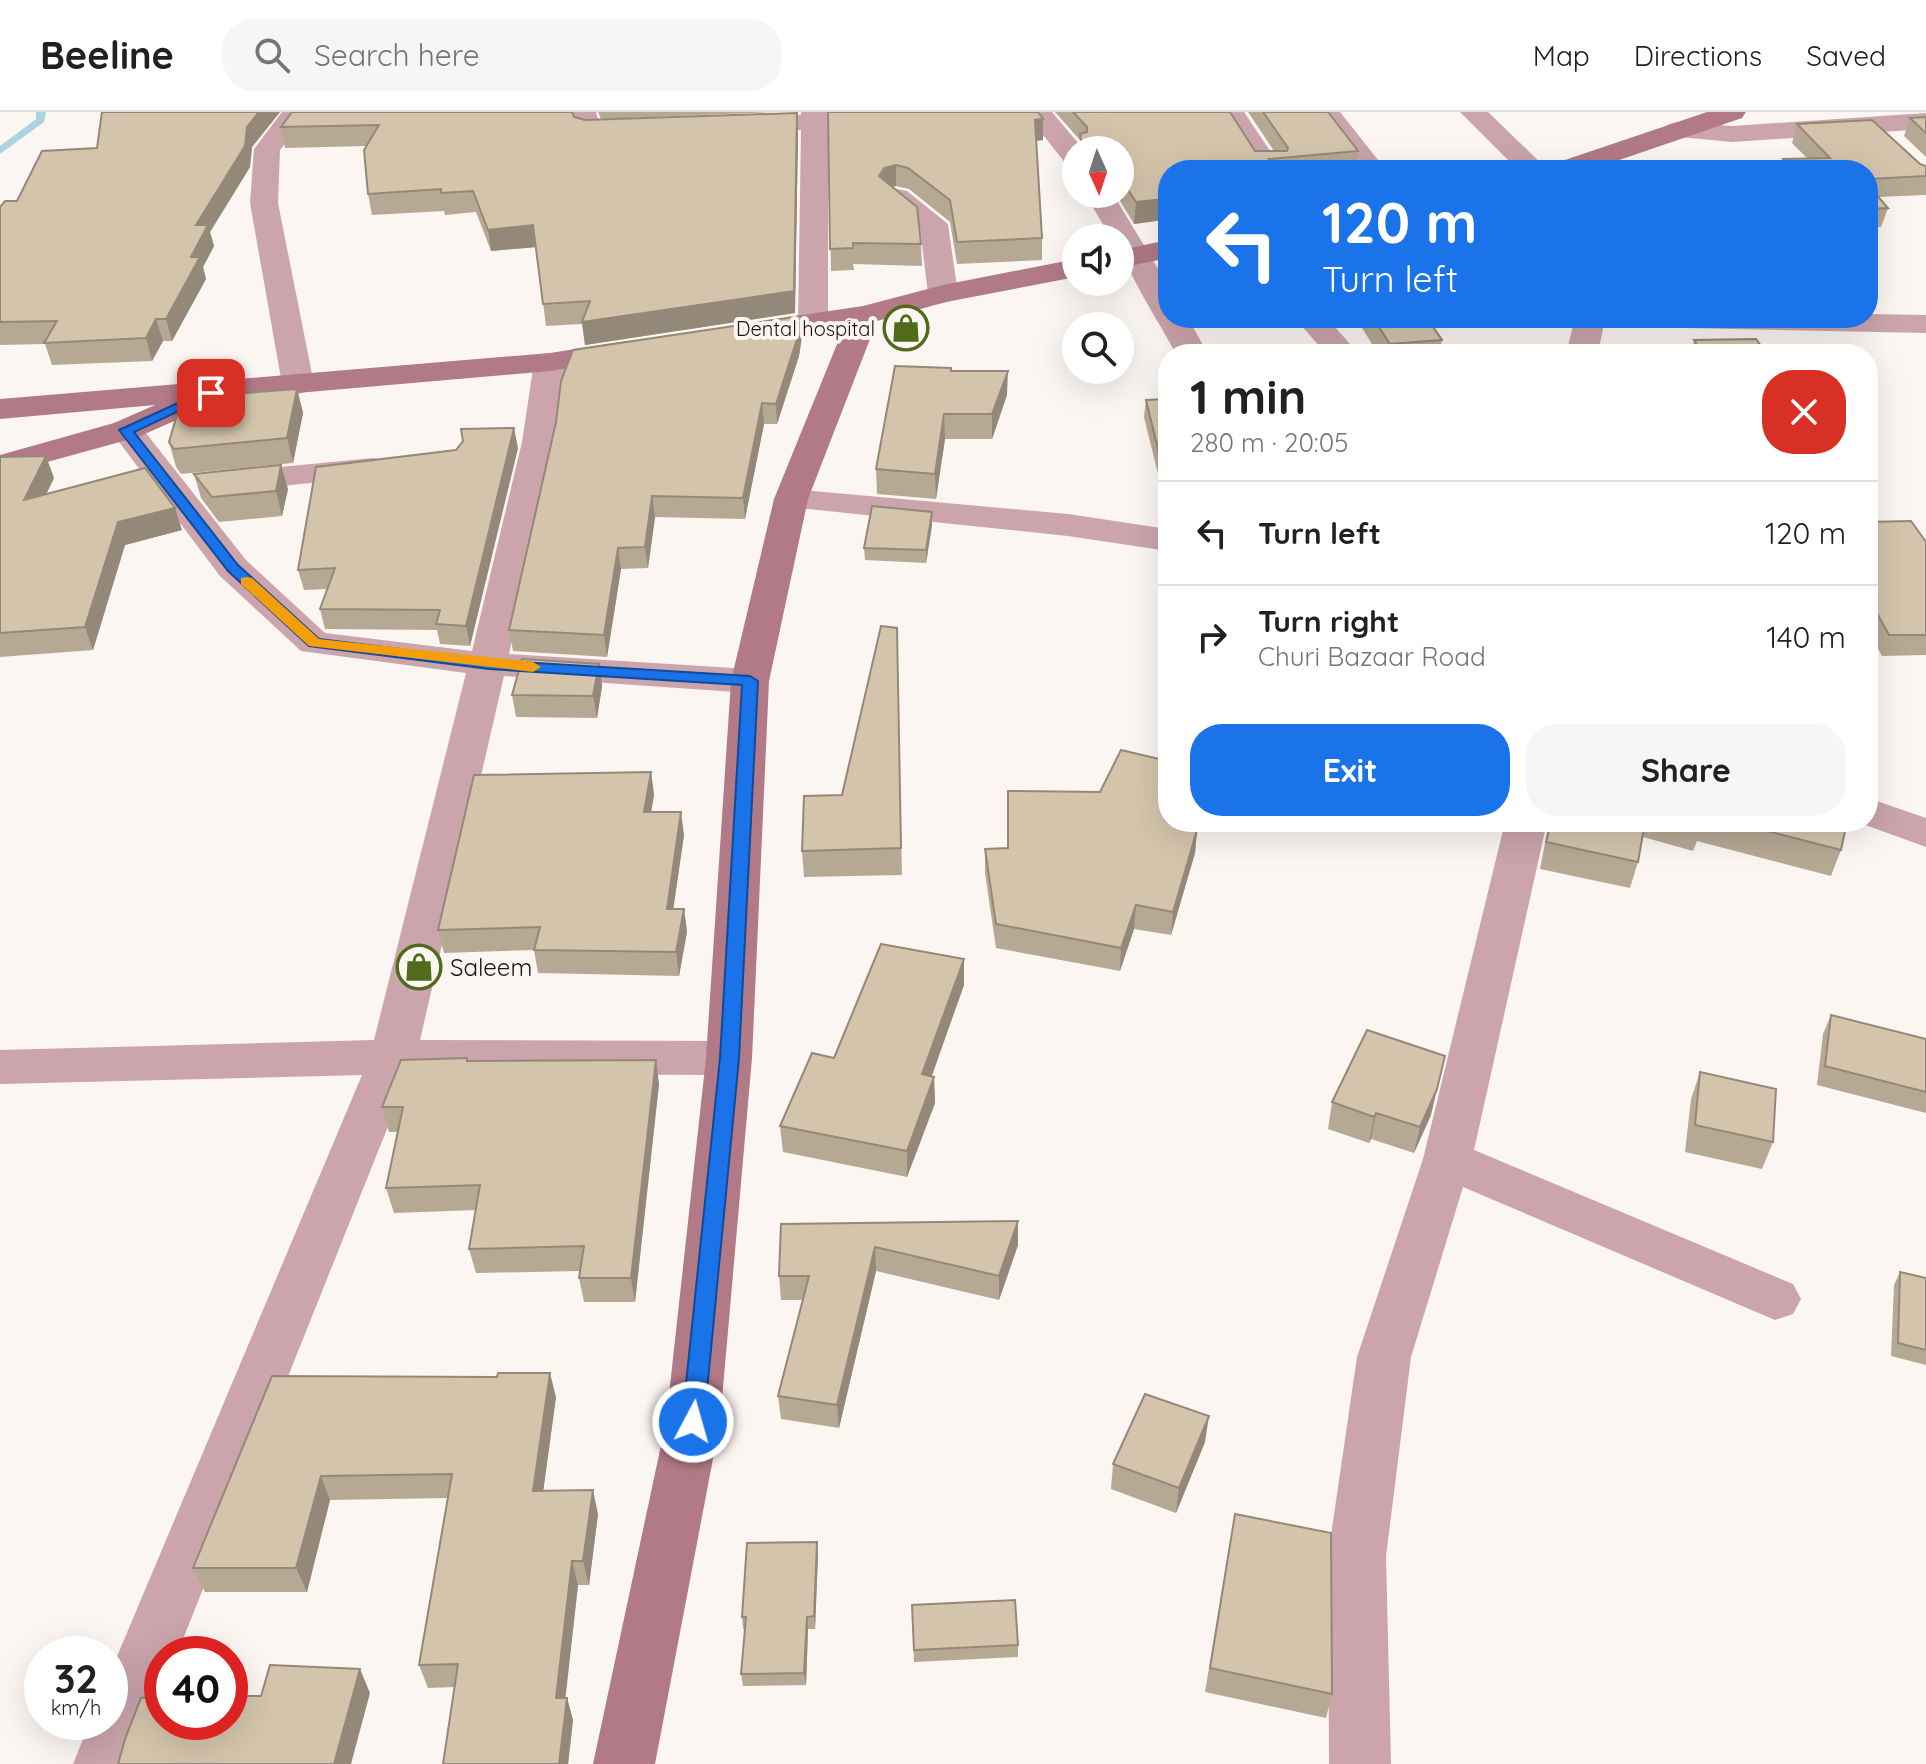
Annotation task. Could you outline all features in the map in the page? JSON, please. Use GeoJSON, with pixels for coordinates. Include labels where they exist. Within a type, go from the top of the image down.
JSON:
{"type":"FeatureCollection","features":[{"type":"Feature","properties":{"kind":"street"},"geometry":{"type":"LineString","coordinates":[[296,112],[267,149],[264,203],[298,384]]}},
{"type":"Feature","properties":{"kind":"street"},"geometry":{"type":"LineString","coordinates":[[583,112],[588,130],[664,127]]}},
{"type":"Feature","properties":{"kind":"street"},"geometry":{"type":"LineString","coordinates":[[1038,112],[1062,141]]}},
{"type":"Feature","properties":{"kind":"street"},"geometry":{"type":"LineString","coordinates":[[1231,112],[1262,160]]}},
{"type":"Feature","properties":{"kind":"street"},"geometry":{"type":"LineString","coordinates":[[1326,112],[1364,160]]}},
{"type":"Feature","properties":{"kind":"street"},"geometry":{"type":"LineString","coordinates":[[1473,112],[1523,160]]}},
{"type":"Feature","properties":{"kind":"street"},"geometry":{"type":"LineString","coordinates":[[1592,160],[1733,112]]}},
{"type":"Feature","properties":{"kind":"street"},"geometry":{"type":"LineString","coordinates":[[709,126],[815,117],[813,323]]}},
{"type":"Feature","properties":{"kind":"street"},"geometry":{"type":"LineString","coordinates":[[1678,130],[1732,134],[1864,118],[1926,121]]}},
{"type":"Feature","properties":{"kind":"street"},"geometry":{"type":"LineString","coordinates":[[1864,118],[1893,144]]}},
{"type":"Feature","properties":{"kind":"street"},"geometry":{"type":"LineString","coordinates":[[897,197],[934,224],[943,294]]}},
{"type":"Feature","properties":{"kind":"street"},"geometry":{"type":"LineString","coordinates":[[1134,256],[1158,251]]}},
{"type":"Feature","properties":{"kind":"street"},"geometry":{"type":"LineString","coordinates":[[1134,264],[1158,296]]}},
{"type":"Feature","properties":{"kind":"street"},"geometry":{"type":"LineString","coordinates":[[721,337],[864,315],[943,294],[1062,271]]}},
{"type":"Feature","properties":{"kind":"street"},"geometry":{"type":"LineString","coordinates":[[624,1764],[693,1422],[729,1058],[750,681],[791,499],[864,315]]}},
{"type":"Feature","properties":{"kind":"street"},"geometry":{"type":"LineString","coordinates":[[1878,323],[1926,324]]}},
{"type":"Feature","properties":{"kind":"street"},"geometry":{"type":"LineString","coordinates":[[1319,328],[1334,344]]}},
{"type":"Feature","properties":{"kind":"street"},"geometry":{"type":"LineString","coordinates":[[0,409],[550,362],[659,346]]}},
{"type":"Feature","properties":{"kind":"street"},"geometry":{"type":"LineString","coordinates":[[104,1764],[188,1551],[393,1057],[489,664],[539,442],[550,362]]}},
{"type":"Feature","properties":{"kind":"street"},"geometry":{"type":"LineString","coordinates":[[0,465],[126,430],[211,393]]}},
{"type":"Feature","properties":{"kind":"street"},"geometry":{"type":"LineString","coordinates":[[126,430],[233,568],[314,643],[489,664],[750,681]]}},
{"type":"Feature","properties":{"kind":"street"},"geometry":{"type":"LineString","coordinates":[[170,488],[401,465]]}},
{"type":"Feature","properties":{"kind":"street"},"geometry":{"type":"LineString","coordinates":[[791,499],[1068,525],[1158,538]]}},
{"type":"Feature","properties":{"kind":"street"},"geometry":{"type":"LineString","coordinates":[[1878,815],[1926,833]]}},
{"type":"Feature","properties":{"kind":"street"},"geometry":{"type":"LineString","coordinates":[[1360,1764],[1357,1556],[1382,1372],[1447,1159],[1524,832]]}},
{"type":"Feature","properties":{"kind":"street"},"geometry":{"type":"LineString","coordinates":[[0,1067],[393,1057],[729,1058]]}},
{"type":"Feature","properties":{"kind":"street"},"geometry":{"type":"LineString","coordinates":[[1447,1159],[1775,1299]]}},
{"type":"Feature","properties":{"kind":"building"},"geometry":{"type":"Polygon","coordinates":[[[102,112],[259,112],[247,127],[245,146],[196,225],[208,225],[191,257],[200,257],[166,319],[156,319],[146,338],[44,343],[57,321],[0,322],[0,207],[5,201],[17,201],[42,151],[97,148],[102,112]]]}},
{"type":"Feature","properties":{"kind":"building"},"geometry":{"type":"Polygon","coordinates":[[[292,112],[572,112],[574,117],[585,120],[797,113],[794,291],[582,322],[590,301],[543,304],[533,225],[488,230],[473,191],[441,193],[441,189],[368,194],[364,150],[379,125],[281,127],[292,112]]]}},
{"type":"Feature","properties":{"kind":"building"},"geometry":{"type":"Polygon","coordinates":[[[828,112],[1038,112],[1043,119],[1035,120],[1042,238],[957,242],[950,200],[908,168],[896,165],[884,168],[879,176],[917,207],[921,244],[853,243],[853,248],[830,249],[828,112]]]}},
{"type":"Feature","properties":{"kind":"building"},"geometry":{"type":"Polygon","coordinates":[[[1073,112],[1230,112],[1255,151],[1287,151],[1288,148],[1263,112],[1328,112],[1358,151],[1270,160],[1158,160],[1158,200],[1136,202],[1134,136],[1080,136],[1087,132],[1087,127],[1073,112]]]}},
{"type":"Feature","properties":{"kind":"building"},"geometry":{"type":"Polygon","coordinates":[[[1926,117],[1926,133],[1910,118],[1926,117]]]}},
{"type":"Feature","properties":{"kind":"building"},"geometry":{"type":"Polygon","coordinates":[[[1872,120],[1926,166],[1926,176],[1878,178],[1878,160],[1784,160],[1830,158],[1797,124],[1872,120]]]}},
{"type":"Feature","properties":{"kind":"building"},"geometry":{"type":"Polygon","coordinates":[[[1878,196],[1888,208],[1878,208],[1878,196]]]}},
{"type":"Feature","properties":{"kind":"building"},"geometry":{"type":"Polygon","coordinates":[[[801,316],[798,336],[776,404],[762,403],[743,498],[652,496],[645,547],[618,548],[604,635],[509,630],[556,422],[561,381],[573,350],[801,316]]]}},
{"type":"Feature","properties":{"kind":"building"},"geometry":{"type":"Polygon","coordinates":[[[1380,328],[1434,328],[1442,340],[1390,344],[1380,328]]]}},
{"type":"Feature","properties":{"kind":"building"},"geometry":{"type":"Polygon","coordinates":[[[1756,339],[1760,344],[1697,344],[1694,340],[1756,339]]]}},
{"type":"Feature","properties":{"kind":"building"},"geometry":{"type":"Polygon","coordinates":[[[895,366],[951,368],[951,371],[1008,371],[992,414],[944,414],[935,474],[876,469],[895,366]]]}},
{"type":"Feature","properties":{"kind":"building"},"geometry":{"type":"Polygon","coordinates":[[[297,389],[287,438],[174,449],[169,442],[182,398],[297,389]]]}},
{"type":"Feature","properties":{"kind":"building"},"geometry":{"type":"Polygon","coordinates":[[[1158,399],[1158,449],[1146,400],[1158,399]]]}},
{"type":"Feature","properties":{"kind":"building"},"geometry":{"type":"Polygon","coordinates":[[[514,428],[466,626],[436,624],[440,610],[320,609],[335,568],[298,570],[316,467],[456,450],[463,441],[461,429],[514,428]]]}},
{"type":"Feature","properties":{"kind":"building"},"geometry":{"type":"Polygon","coordinates":[[[46,456],[24,500],[145,468],[175,508],[118,522],[85,627],[0,633],[0,457],[46,456]]]}},
{"type":"Feature","properties":{"kind":"building"},"geometry":{"type":"Polygon","coordinates":[[[281,465],[276,491],[212,497],[194,474],[281,465]]]}},
{"type":"Feature","properties":{"kind":"building"},"geometry":{"type":"Polygon","coordinates":[[[872,506],[932,512],[926,550],[864,548],[872,506]]]}},
{"type":"Feature","properties":{"kind":"building"},"geometry":{"type":"Polygon","coordinates":[[[1911,521],[1926,542],[1926,635],[1889,635],[1878,615],[1878,522],[1911,521]]]}},
{"type":"Feature","properties":{"kind":"building"},"geometry":{"type":"Polygon","coordinates":[[[881,626],[897,628],[901,848],[802,851],[804,796],[842,795],[881,626]]]}},
{"type":"Feature","properties":{"kind":"building"},"geometry":{"type":"Polygon","coordinates":[[[522,659],[599,664],[593,696],[512,695],[522,659]]]}},
{"type":"Feature","properties":{"kind":"building"},"geometry":{"type":"Polygon","coordinates":[[[1121,750],[1158,759],[1158,832],[1196,832],[1173,912],[1136,905],[1121,948],[996,924],[985,849],[1008,848],[1008,791],[1100,792],[1121,750]]]}},
{"type":"Feature","properties":{"kind":"building"},"geometry":{"type":"Polygon","coordinates":[[[651,772],[644,812],[681,812],[667,909],[684,909],[676,952],[534,950],[540,927],[438,930],[474,775],[651,772]]]}},
{"type":"Feature","properties":{"kind":"building"},"geometry":{"type":"Polygon","coordinates":[[[1548,832],[1643,832],[1638,862],[1546,842],[1548,832]]]}},
{"type":"Feature","properties":{"kind":"building"},"geometry":{"type":"Polygon","coordinates":[[[1772,832],[1845,832],[1841,850],[1772,832]]]}},
{"type":"Feature","properties":{"kind":"building"},"geometry":{"type":"Polygon","coordinates":[[[881,944],[964,959],[922,1074],[934,1077],[907,1151],[780,1126],[812,1053],[834,1058],[881,944]]]}},
{"type":"Feature","properties":{"kind":"building"},"geometry":{"type":"Polygon","coordinates":[[[1831,1015],[1926,1039],[1926,1092],[1825,1066],[1831,1015]]]}},
{"type":"Feature","properties":{"kind":"building"},"geometry":{"type":"Polygon","coordinates":[[[1367,1030],[1445,1056],[1437,1089],[1420,1127],[1376,1113],[1374,1117],[1332,1102],[1367,1030]]]}},
{"type":"Feature","properties":{"kind":"building"},"geometry":{"type":"Polygon","coordinates":[[[467,1058],[467,1061],[656,1060],[631,1278],[579,1278],[584,1246],[469,1249],[480,1185],[386,1188],[403,1107],[382,1107],[401,1060],[467,1058]]]}},
{"type":"Feature","properties":{"kind":"building"},"geometry":{"type":"Polygon","coordinates":[[[1700,1072],[1776,1089],[1773,1142],[1695,1125],[1700,1072]]]}},
{"type":"Feature","properties":{"kind":"building"},"geometry":{"type":"Polygon","coordinates":[[[1018,1221],[999,1276],[875,1247],[837,1405],[778,1396],[809,1276],[779,1276],[781,1224],[1018,1221]]]}},
{"type":"Feature","properties":{"kind":"building"},"geometry":{"type":"Polygon","coordinates":[[[1900,1272],[1926,1278],[1926,1350],[1898,1343],[1900,1272]]]}},
{"type":"Feature","properties":{"kind":"building"},"geometry":{"type":"Polygon","coordinates":[[[498,1373],[550,1373],[533,1491],[593,1490],[583,1561],[572,1561],[556,1698],[567,1698],[559,1764],[443,1764],[458,1664],[419,1665],[452,1474],[321,1476],[296,1568],[193,1568],[272,1376],[497,1377],[498,1373]]]}},
{"type":"Feature","properties":{"kind":"building"},"geometry":{"type":"Polygon","coordinates":[[[1145,1394],[1209,1416],[1179,1488],[1113,1464],[1145,1394]]]}},
{"type":"Feature","properties":{"kind":"building"},"geometry":{"type":"Polygon","coordinates":[[[1235,1514],[1331,1533],[1332,1694],[1210,1668],[1235,1514]]]}},
{"type":"Feature","properties":{"kind":"building"},"geometry":{"type":"Polygon","coordinates":[[[817,1542],[814,1616],[807,1617],[804,1673],[741,1674],[747,1543],[817,1542]]]}},
{"type":"Feature","properties":{"kind":"building"},"geometry":{"type":"Polygon","coordinates":[[[1015,1600],[1018,1645],[914,1650],[912,1605],[1015,1600]]]}},
{"type":"Feature","properties":{"kind":"building"},"geometry":{"type":"Polygon","coordinates":[[[270,1665],[360,1669],[334,1764],[118,1764],[141,1698],[144,1698],[144,1740],[248,1740],[248,1696],[261,1696],[270,1665]]]}},
{"type":"Feature","properties":{"kind":"waterway"},"geometry":{"type":"LineString","coordinates":[[0,151],[41,120],[41,112]]}},
{"type":"Feature","properties":{"kind":"slow traffic"},"geometry":{"type":"LineString","coordinates":[[247,581],[314,643],[533,667]]}},
{"type":"Feature","properties":{"kind":"place","name":"Dental hospital"},"geometry":{"type":"Point","coordinates":[906,328]}},
{"type":"Feature","properties":{"kind":"place","name":"Saleem"},"geometry":{"type":"Point","coordinates":[419,967]}},
{"type":"Feature","properties":{"kind":"route"},"geometry":{"type":"LineString","coordinates":[[211,393],[126,430],[233,568],[314,643],[489,664],[750,681],[729,1058],[693,1422]]}}]}
